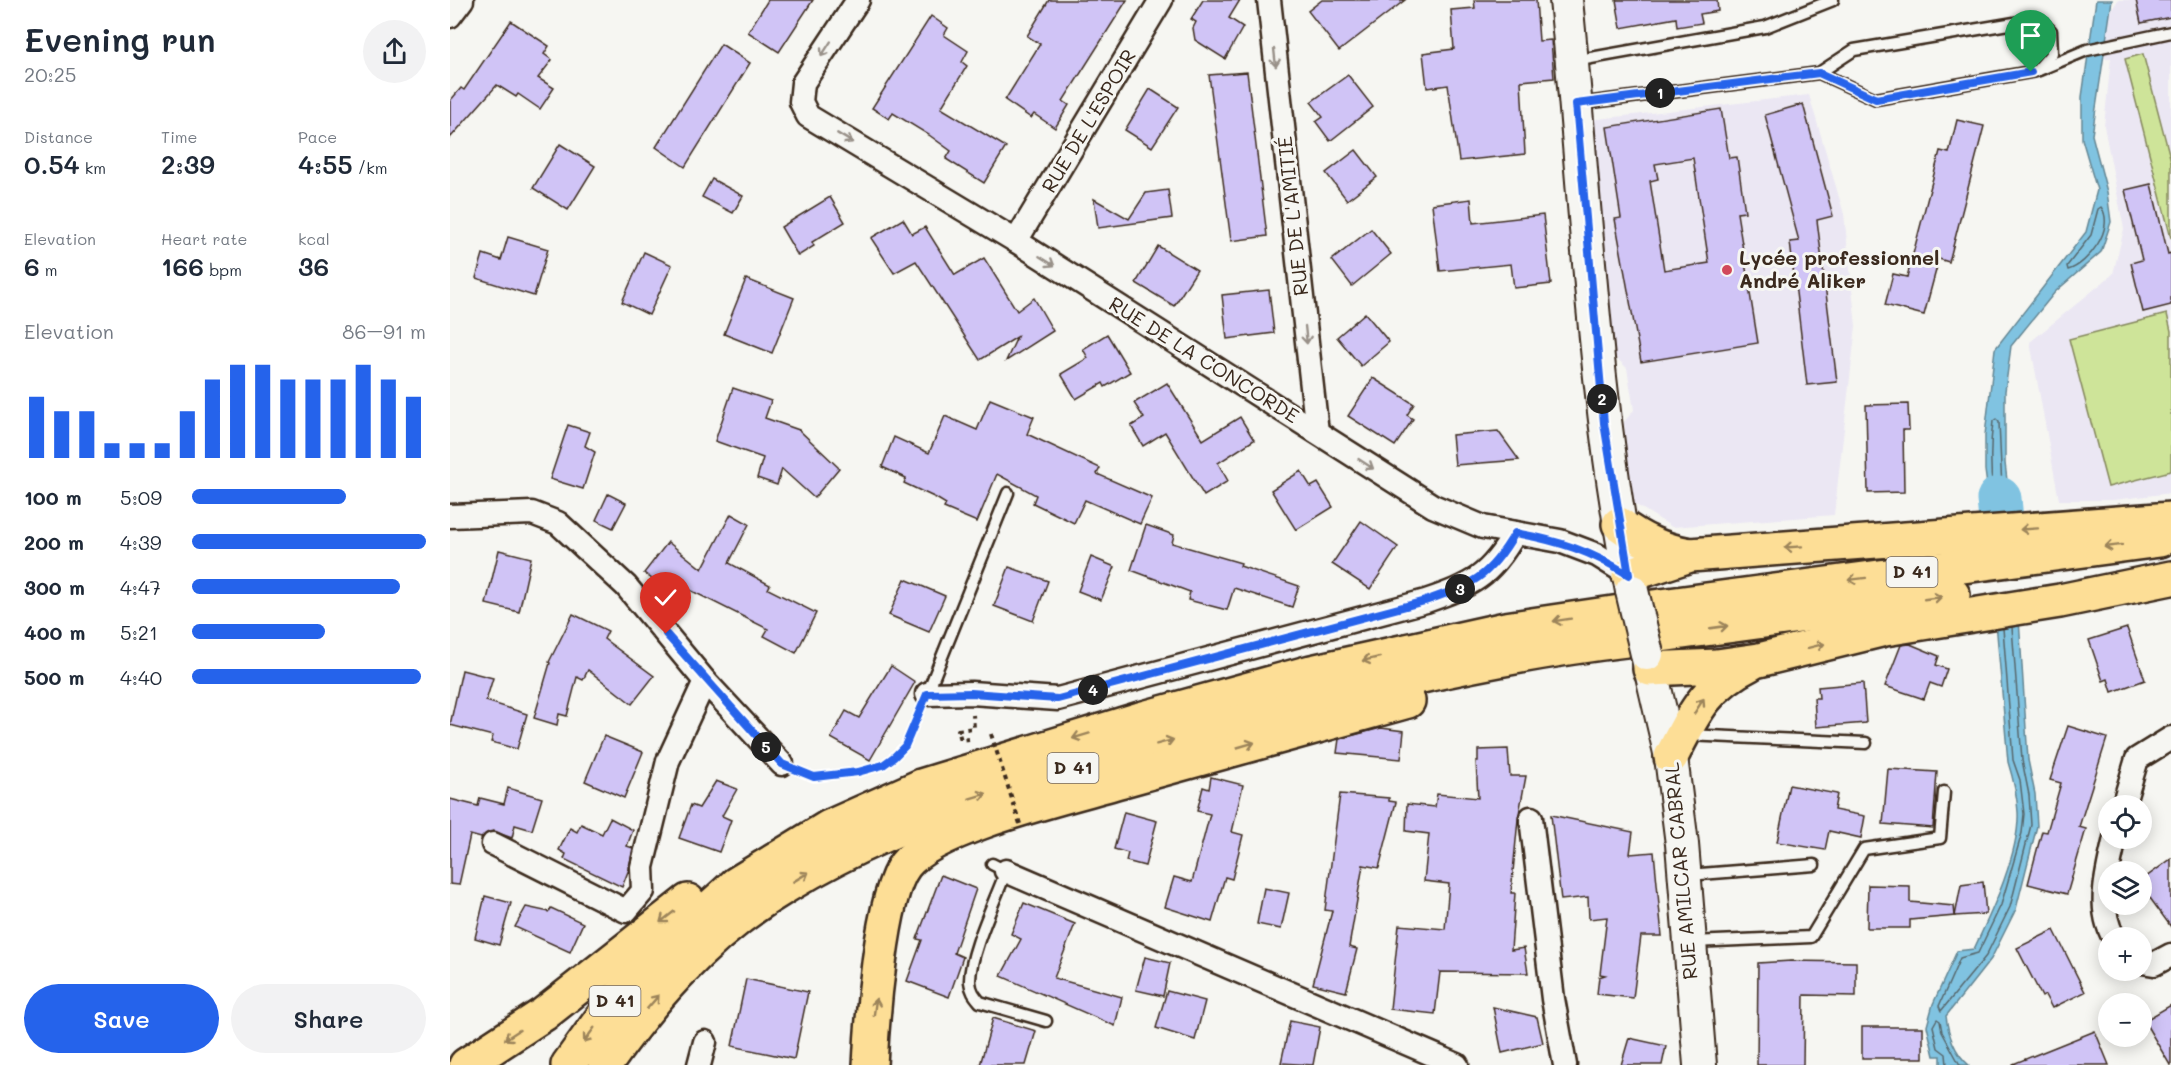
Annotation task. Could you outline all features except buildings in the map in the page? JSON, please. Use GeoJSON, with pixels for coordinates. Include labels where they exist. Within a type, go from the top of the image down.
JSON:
{"type":"FeatureCollection","features":[{"type":"Feature","properties":{"kind":"highway"},"geometry":{"type":"LineString","coordinates":[[1619,524],[1639,539],[1662,550],[1690,555],[2171,519]]}},
{"type":"Feature","properties":{"kind":"highway","name":"D 41"},"geometry":{"type":"LineString","coordinates":[[605,1065],[637,1019],[693,956],[765,899],[845,851],[964,801],[1091,762],[1343,693],[1464,667],[1637,625],[2171,538]]}},
{"type":"Feature","properties":{"kind":"highway"},"geometry":{"type":"LineString","coordinates":[[870,1065],[887,914],[904,866],[920,851],[942,838],[1008,814],[1637,625],[1690,555]]}},
{"type":"Feature","properties":{"kind":"highway","name":"D 41"},"geometry":{"type":"LineString","coordinates":[[568,1065],[612,1004],[670,944],[736,884],[829,827],[921,786],[1140,719],[1311,672],[1505,629],[1637,625],[2171,567]]}},
{"type":"Feature","properties":{"kind":"highway"},"geometry":{"type":"LineString","coordinates":[[1637,625],[1717,666],[1759,660],[1885,628],[2060,601],[2171,578]]}},
{"type":"Feature","properties":{"kind":"highway"},"geometry":{"type":"LineString","coordinates":[[1677,746],[1700,704],[1713,688],[1732,673],[1759,660]]}},
{"type":"Feature","properties":{"kind":"highway"},"geometry":{"type":"LineString","coordinates":[[466,1065],[544,1014],[727,869],[766,843],[814,816],[850,803],[921,786]]}},
{"type":"Feature","properties":{"kind":"street"},"geometry":{"type":"LineString","coordinates":[[450,16],[462,0]]}},
{"type":"Feature","properties":{"kind":"street","name":"RUE DE LA CONCORDE"},"geometry":{"type":"LineString","coordinates":[[858,0],[803,83],[801,102],[808,116],[1016,241],[1433,506],[1483,527],[1560,541],[1597,555],[1637,625]]}},
{"type":"Feature","properties":{"kind":"street","name":"RUE DE L'ESPOIR"},"geometry":{"type":"LineString","coordinates":[[1016,241],[1161,0]]}},
{"type":"Feature","properties":{"kind":"street","name":"RUE DE L'AMITIÉ"},"geometry":{"type":"LineString","coordinates":[[1269,0],[1317,432]]}},
{"type":"Feature","properties":{"kind":"street","name":"RUE AMILCAR CABRAL"},"geometry":{"type":"LineString","coordinates":[[1566,0],[1603,412],[1619,524],[1637,625],[1677,746],[1684,875],[1700,1065]]}},
{"type":"Feature","properties":{"kind":"street"},"geometry":{"type":"LineString","coordinates":[[450,516],[532,513],[558,523],[627,586],[705,681],[782,764]]}},
{"type":"Feature","properties":{"kind":"street"},"geometry":{"type":"LineString","coordinates":[[927,694],[971,693],[1058,699],[1425,601],[1464,587],[1486,572],[1499,561],[1515,533]]}},
{"type":"Feature","properties":{"kind":"street"},"geometry":{"type":"LineString","coordinates":[[493,844],[626,911],[643,891],[642,867],[668,761],[705,681]]}},
{"type":"Feature","properties":{"kind":"street"},"geometry":{"type":"LineString","coordinates":[[2126,795],[2137,759],[2171,738]]}},
{"type":"Feature","properties":{"kind":"street"},"geometry":{"type":"LineString","coordinates":[[1531,818],[1554,999],[1565,1065]]}},
{"type":"Feature","properties":{"kind":"street"},"geometry":{"type":"LineString","coordinates":[[2108,927],[2104,889],[2113,849]]}},
{"type":"Feature","properties":{"kind":"street"},"geometry":{"type":"LineString","coordinates":[[999,868],[1457,1065]]}},
{"type":"Feature","properties":{"kind":"street"},"geometry":{"type":"LineString","coordinates":[[2152,964],[2171,955]]}},
{"type":"Feature","properties":{"kind":"street"},"geometry":{"type":"LineString","coordinates":[[699,1065],[705,1042]]}},
{"type":"Feature","properties":{"kind":"lane"},"geometry":{"type":"LineString","coordinates":[[1572,61],[1765,27],[1833,0]]}},
{"type":"Feature","properties":{"kind":"lane"},"geometry":{"type":"LineString","coordinates":[[1576,104],[1819,73],[1854,50],[2038,19],[2051,31],[2052,53],[2036,71]]}},
{"type":"Feature","properties":{"kind":"lane"},"geometry":{"type":"LineString","coordinates":[[1819,73],[1876,99],[2036,71],[2087,50],[2171,32]]}},
{"type":"Feature","properties":{"kind":"lane"},"geometry":{"type":"LineString","coordinates":[[927,694],[1008,493]]}},
{"type":"Feature","properties":{"kind":"lane"},"geometry":{"type":"LineString","coordinates":[[1677,746],[1866,743]]}},
{"type":"Feature","properties":{"kind":"lane"},"geometry":{"type":"LineString","coordinates":[[1689,942],[1811,937],[1864,849],[1940,838],[1944,792]]}},
{"type":"Feature","properties":{"kind":"lane"},"geometry":{"type":"LineString","coordinates":[[1684,875],[1814,865]]}},
{"type":"Feature","properties":{"kind":"lane"},"geometry":{"type":"LineString","coordinates":[[999,868],[974,960],[970,980],[972,994],[980,1002],[1046,1021]]}},
{"type":"Feature","properties":{"kind":"path"},"geometry":{"type":"LineString","coordinates":[[782,764],[814,777],[858,772],[883,765],[905,746],[927,694]]}},
{"type":"Feature","properties":{"kind":"path"},"geometry":{"type":"LineString","coordinates":[[971,738],[961,740],[958,730],[974,728]]}},
{"type":"Feature","properties":{"kind":"path"},"geometry":{"type":"LineString","coordinates":[[981,736],[991,734],[1020,824]]}},
{"type":"Feature","properties":{"kind":"shaded area"},"geometry":{"type":"Polygon","coordinates":[[[2118,0],[2171,0],[2171,493],[2113,500],[2059,500],[2030,342],[2113,274],[2124,229],[2104,126],[2111,58],[2097,59],[2094,38],[2118,0]]]}},
{"type":"Feature","properties":{"kind":"shaded area","name":"Lycée professionnel André Aliker"},"geometry":{"type":"Polygon","coordinates":[[[1809,95],[1844,214],[1856,326],[1834,515],[1672,527],[1630,501],[1624,422],[1634,410],[1627,368],[1612,354],[1589,120],[1809,95]]]}},
{"type":"Feature","properties":{"kind":"green space"},"geometry":{"type":"Polygon","coordinates":[[[2143,54],[2171,161],[2171,238],[2125,59],[2143,54]]]}},
{"type":"Feature","properties":{"kind":"green space"},"geometry":{"type":"Polygon","coordinates":[[[2167,314],[2171,331],[2171,471],[2108,487],[2069,339],[2167,314]]]}},
{"type":"Feature","properties":{"kind":"water"},"geometry":{"type":"Polygon","coordinates":[[[2096,0],[2112,0],[2092,135],[2107,192],[2111,222],[2101,252],[2055,292],[2011,346],[2005,391],[2005,463],[2009,498],[1989,501],[1985,470],[1985,435],[1995,349],[2086,232],[2097,190],[2082,139],[2082,97],[2096,0]]]}},
{"type":"Feature","properties":{"kind":"water"},"geometry":{"type":"Polygon","coordinates":[[[2019,619],[2028,760],[2035,794],[2037,826],[2016,909],[1991,959],[1946,1016],[1953,1043],[1969,1065],[1941,1065],[1941,1056],[1934,1056],[1927,1026],[1933,1004],[1957,951],[1974,949],[2003,882],[2014,846],[2018,812],[2008,762],[1996,622],[2019,619]]]}},
{"type":"Feature","properties":{"kind":"waterway"},"geometry":{"type":"LineString","coordinates":[[1999,499],[2001,520]]}},
{"type":"Feature","properties":{"kind":"place","name":"Lycée professionnel André Aliker"},"geometry":{"type":"Point","coordinates":[1727,270]}},
{"type":"Feature","properties":{"kind":"route"},"geometry":{"type":"LineString","coordinates":[[666,634],[705,681],[782,764],[814,777],[858,772],[883,765],[894,757],[905,746],[927,694],[971,693],[1058,699],[1425,601],[1464,587],[1486,572],[1499,561],[1515,533],[1560,541],[1597,555],[1629,575],[1604,423],[1576,104],[1819,73],[1876,99],[2031,72]]}}]}
